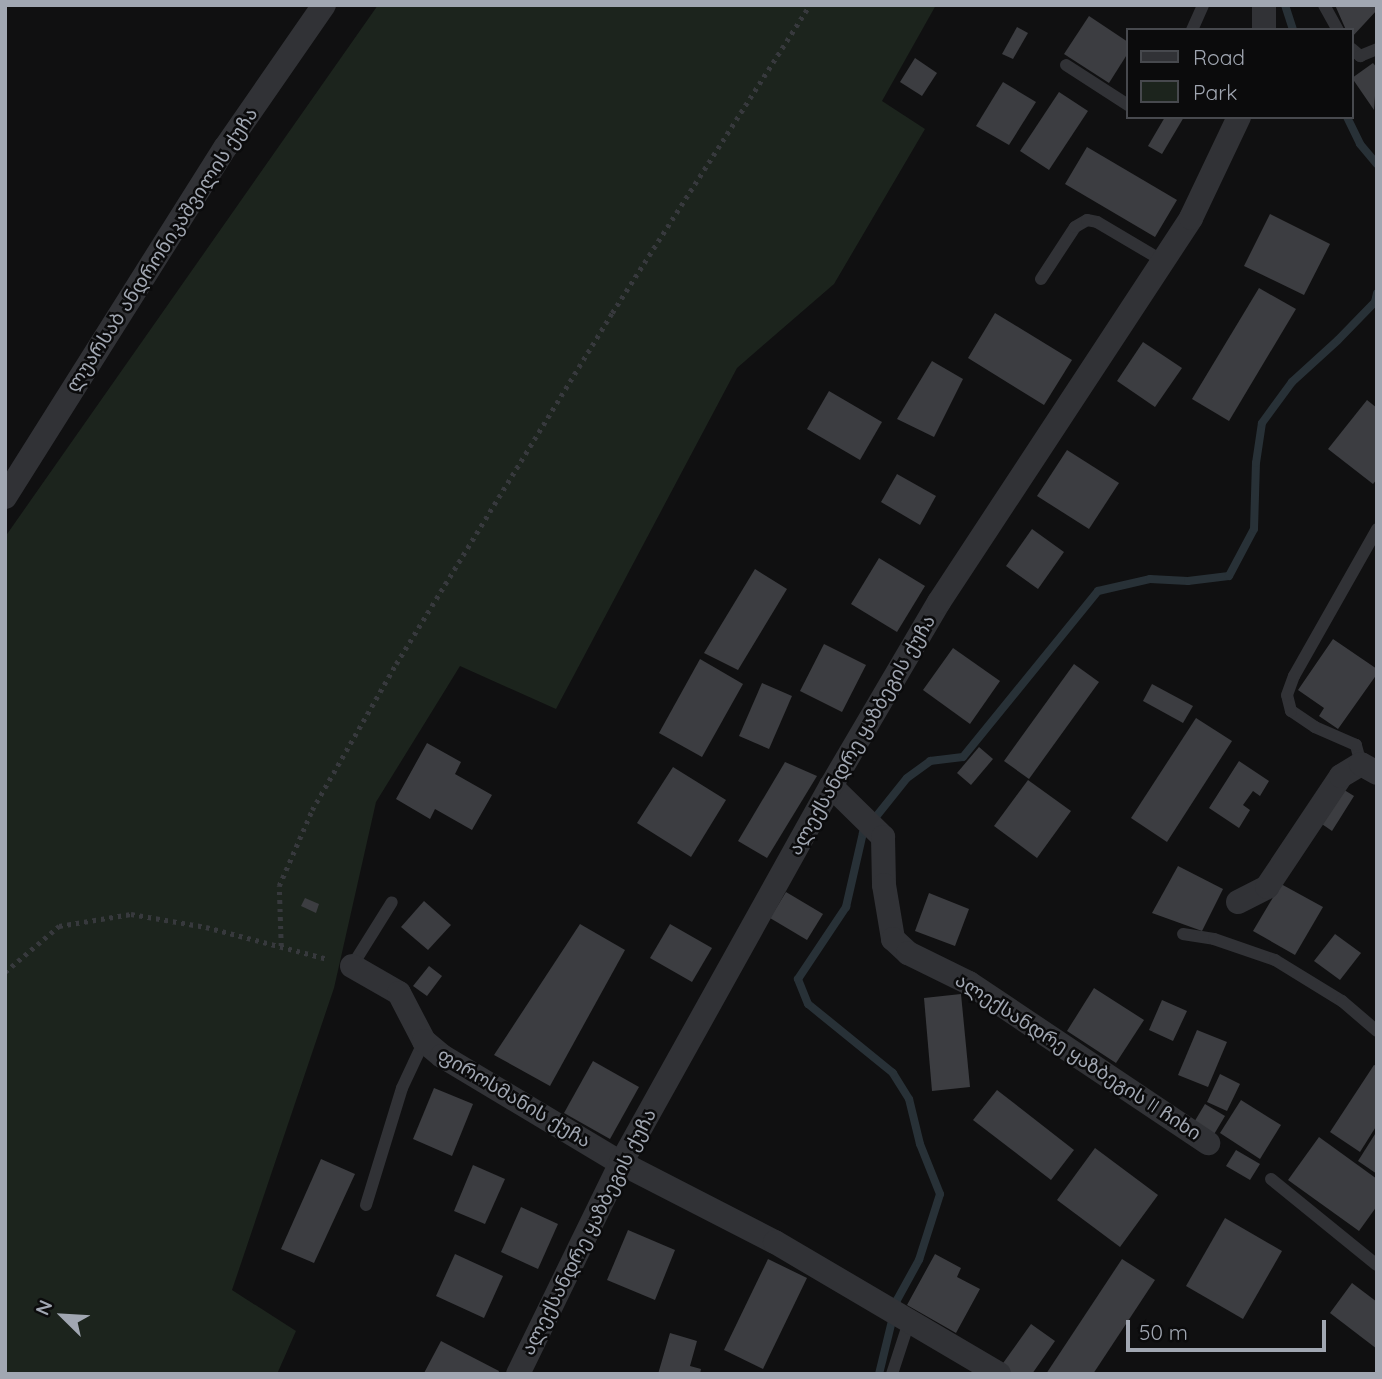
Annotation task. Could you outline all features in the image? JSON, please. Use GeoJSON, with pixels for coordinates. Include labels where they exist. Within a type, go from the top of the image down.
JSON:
{"type":"FeatureCollection","features":[{"type":"Feature","properties":{"kind":"street","name":"ლუარსაბ ანდრონიკაშვილის ქუჩა"},"geometry":{"type":"LineString","coordinates":[[5,497],[225,148],[324,5]]}},
{"type":"Feature","properties":{"kind":"street"},"geometry":{"type":"LineString","coordinates":[[1264,5],[1264,28]]}},
{"type":"Feature","properties":{"kind":"street","name":"ალექსანდრე ყაზბეგის ქუჩა"},"geometry":{"type":"LineString","coordinates":[[519,1374],[621,1163],[838,792],[939,601],[1191,218],[1238,119]]}},
{"type":"Feature","properties":{"kind":"street"},"geometry":{"type":"LineString","coordinates":[[1238,902],[1267,887],[1341,776],[1369,769]]}},
{"type":"Feature","properties":{"kind":"street","name":"ალექსანდრე ყაზბეგის II ჩიხი"},"geometry":{"type":"LineString","coordinates":[[838,792],[883,837],[884,885],[892,939],[908,953],[969,983],[1208,1143]]}},
{"type":"Feature","properties":{"kind":"street","name":"ფიროსმანის ქუჩა"},"geometry":{"type":"LineString","coordinates":[[352,966],[399,993],[424,1041],[442,1056],[621,1163],[775,1242],[999,1374]]}},
{"type":"Feature","properties":{"kind":"lane"},"geometry":{"type":"LineString","coordinates":[[1193,28],[1203,5]]}},
{"type":"Feature","properties":{"kind":"lane"},"geometry":{"type":"LineString","coordinates":[[1324,5],[1337,28]]}},
{"type":"Feature","properties":{"kind":"lane"},"geometry":{"type":"LineString","coordinates":[[1354,51],[1360,56],[1377,49]]}},
{"type":"Feature","properties":{"kind":"lane"},"geometry":{"type":"LineString","coordinates":[[1066,65],[1126,104]]}},
{"type":"Feature","properties":{"kind":"lane"},"geometry":{"type":"LineString","coordinates":[[1041,279],[1074,227],[1087,220],[1097,222],[1163,261]]}},
{"type":"Feature","properties":{"kind":"lane"},"geometry":{"type":"LineString","coordinates":[[1369,769],[1356,745],[1315,727],[1291,711],[1287,695],[1294,676],[1377,529]]}},
{"type":"Feature","properties":{"kind":"lane"},"geometry":{"type":"LineString","coordinates":[[352,966],[393,902]]}},
{"type":"Feature","properties":{"kind":"lane"},"geometry":{"type":"LineString","coordinates":[[1182,933],[1214,939],[1275,960],[1342,1001],[1377,1031]]}},
{"type":"Feature","properties":{"kind":"lane"},"geometry":{"type":"LineString","coordinates":[[366,1205],[402,1088],[424,1041]]}},
{"type":"Feature","properties":{"kind":"lane"},"geometry":{"type":"LineString","coordinates":[[1271,1180],[1377,1265]]}},
{"type":"Feature","properties":{"kind":"lane"},"geometry":{"type":"LineString","coordinates":[[892,1374],[899,1316]]}},
{"type":"Feature","properties":{"kind":"path"},"geometry":{"type":"LineString","coordinates":[[281,946],[279,886],[312,810],[396,664],[612,313],[810,5]]}},
{"type":"Feature","properties":{"kind":"path"},"geometry":{"type":"LineString","coordinates":[[5,972],[59,926],[131,914],[206,927],[352,966]]}},
{"type":"Feature","properties":{"kind":"green space"},"geometry":{"type":"Polygon","coordinates":[[[378,5],[936,5],[882,101],[925,129],[834,284],[737,368],[556,709],[460,666],[376,802],[334,988],[232,1290],[296,1331],[277,1374],[5,1374],[5,537],[378,5]]]}},
{"type":"Feature","properties":{"kind":"building"},"geometry":{"type":"Polygon","coordinates":[[[1335,5],[1377,5],[1377,10],[1354,35],[1354,28],[1345,28],[1335,5]]]}},
{"type":"Feature","properties":{"kind":"building"},"geometry":{"type":"Polygon","coordinates":[[[1089,16],[1126,41],[1126,56],[1109,83],[1064,54],[1089,16]]]}},
{"type":"Feature","properties":{"kind":"building"},"geometry":{"type":"Polygon","coordinates":[[[1017,27],[1028,33],[1013,59],[1002,54],[1017,27]]]}},
{"type":"Feature","properties":{"kind":"building"},"geometry":{"type":"Polygon","coordinates":[[[915,58],[937,73],[922,96],[900,82],[915,58]]]}},
{"type":"Feature","properties":{"kind":"building"},"geometry":{"type":"Polygon","coordinates":[[[1373,63],[1377,68],[1374,110],[1354,81],[1354,77],[1373,63]]]}},
{"type":"Feature","properties":{"kind":"building"},"geometry":{"type":"Polygon","coordinates":[[[1003,82],[1036,102],[1009,145],[976,126],[1003,82]]]}},
{"type":"Feature","properties":{"kind":"building"},"geometry":{"type":"Polygon","coordinates":[[[1059,92],[1088,111],[1049,170],[1020,151],[1059,92]]]}},
{"type":"Feature","properties":{"kind":"building"},"geometry":{"type":"Polygon","coordinates":[[[1164,119],[1183,119],[1162,154],[1148,146],[1164,119]]]}},
{"type":"Feature","properties":{"kind":"building"},"geometry":{"type":"Polygon","coordinates":[[[1087,147],[1177,200],[1155,237],[1065,184],[1087,147]]]}},
{"type":"Feature","properties":{"kind":"building"},"geometry":{"type":"Polygon","coordinates":[[[1270,214],[1330,244],[1304,295],[1244,266],[1270,214]]]}},
{"type":"Feature","properties":{"kind":"building"},"geometry":{"type":"Polygon","coordinates":[[[1259,288],[1296,309],[1229,421],[1192,399],[1259,288]]]}},
{"type":"Feature","properties":{"kind":"building"},"geometry":{"type":"Polygon","coordinates":[[[995,313],[1072,360],[1044,405],[968,358],[995,313]]]}},
{"type":"Feature","properties":{"kind":"building"},"geometry":{"type":"Polygon","coordinates":[[[1143,342],[1182,368],[1155,407],[1117,381],[1143,342]]]}},
{"type":"Feature","properties":{"kind":"building"},"geometry":{"type":"Polygon","coordinates":[[[932,361],[963,379],[934,437],[897,419],[932,361]]]}},
{"type":"Feature","properties":{"kind":"building"},"geometry":{"type":"Polygon","coordinates":[[[829,391],[882,422],[860,460],[807,429],[829,391]]]}},
{"type":"Feature","properties":{"kind":"building"},"geometry":{"type":"Polygon","coordinates":[[[1367,400],[1377,408],[1377,479],[1373,484],[1328,449],[1367,400]]]}},
{"type":"Feature","properties":{"kind":"building"},"geometry":{"type":"Polygon","coordinates":[[[1067,450],[1119,483],[1089,529],[1037,496],[1067,450]]]}},
{"type":"Feature","properties":{"kind":"building"},"geometry":{"type":"Polygon","coordinates":[[[897,474],[936,496],[920,525],[881,502],[897,474]]]}},
{"type":"Feature","properties":{"kind":"building"},"geometry":{"type":"Polygon","coordinates":[[[1032,529],[1064,552],[1038,589],[1006,566],[1032,529]]]}},
{"type":"Feature","properties":{"kind":"building"},"geometry":{"type":"Polygon","coordinates":[[[879,558],[925,586],[897,632],[851,604],[879,558]]]}},
{"type":"Feature","properties":{"kind":"building"},"geometry":{"type":"Polygon","coordinates":[[[755,569],[787,589],[738,670],[704,653],[755,569]]]}},
{"type":"Feature","properties":{"kind":"building"},"geometry":{"type":"Polygon","coordinates":[[[1333,639],[1377,669],[1377,674],[1338,729],[1319,716],[1324,708],[1298,690],[1333,639]]]}},
{"type":"Feature","properties":{"kind":"building"},"geometry":{"type":"Polygon","coordinates":[[[824,644],[866,665],[842,712],[800,691],[824,644]]]}},
{"type":"Feature","properties":{"kind":"building"},"geometry":{"type":"Polygon","coordinates":[[[953,648],[1000,681],[970,724],[923,690],[953,648]]]}},
{"type":"Feature","properties":{"kind":"building"},"geometry":{"type":"Polygon","coordinates":[[[700,659],[743,684],[702,757],[659,733],[700,659]]]}},
{"type":"Feature","properties":{"kind":"building"},"geometry":{"type":"Polygon","coordinates":[[[1074,664],[1099,682],[1029,779],[1004,761],[1074,664]]]}},
{"type":"Feature","properties":{"kind":"building"},"geometry":{"type":"Polygon","coordinates":[[[762,683],[792,696],[769,749],[739,736],[762,683]]]}},
{"type":"Feature","properties":{"kind":"building"},"geometry":{"type":"Polygon","coordinates":[[[1152,684],[1193,706],[1183,723],[1143,701],[1152,684]]]}},
{"type":"Feature","properties":{"kind":"building"},"geometry":{"type":"Polygon","coordinates":[[[1196,718],[1232,741],[1167,842],[1131,818],[1196,718]]]}},
{"type":"Feature","properties":{"kind":"building"},"geometry":{"type":"Polygon","coordinates":[[[427,743],[461,762],[455,774],[492,795],[472,830],[435,809],[430,819],[396,799],[427,743]]]}},
{"type":"Feature","properties":{"kind":"building"},"geometry":{"type":"Polygon","coordinates":[[[979,747],[993,759],[971,785],[957,773],[979,747]]]}},
{"type":"Feature","properties":{"kind":"building"},"geometry":{"type":"Polygon","coordinates":[[[1239,761],[1269,781],[1260,796],[1253,791],[1243,805],[1250,810],[1239,828],[1209,808],[1239,761]]]}},
{"type":"Feature","properties":{"kind":"building"},"geometry":{"type":"Polygon","coordinates":[[[785,762],[817,776],[767,858],[738,841],[785,762]]]}},
{"type":"Feature","properties":{"kind":"building"},"geometry":{"type":"Polygon","coordinates":[[[673,767],[726,800],[691,857],[637,823],[673,767]]]}},
{"type":"Feature","properties":{"kind":"building"},"geometry":{"type":"Polygon","coordinates":[[[1028,780],[1071,811],[1037,858],[994,826],[1028,780]]]}},
{"type":"Feature","properties":{"kind":"building"},"geometry":{"type":"Polygon","coordinates":[[[1341,788],[1354,796],[1332,831],[1319,822],[1341,788]]]}},
{"type":"Feature","properties":{"kind":"building"},"geometry":{"type":"Polygon","coordinates":[[[1178,866],[1223,889],[1202,931],[1152,913],[1178,866]]]}},
{"type":"Feature","properties":{"kind":"building"},"geometry":{"type":"Polygon","coordinates":[[[1281,884],[1323,907],[1295,955],[1253,931],[1281,884]]]}},
{"type":"Feature","properties":{"kind":"building"},"geometry":{"type":"Polygon","coordinates":[[[786,892],[823,914],[807,940],[770,918],[786,892]]]}},
{"type":"Feature","properties":{"kind":"building"},"geometry":{"type":"Polygon","coordinates":[[[929,893],[969,909],[955,946],[915,931],[929,893]]]}},
{"type":"Feature","properties":{"kind":"building"},"geometry":{"type":"Polygon","coordinates":[[[305,898],[319,904],[316,913],[301,906],[305,898]]]}},
{"type":"Feature","properties":{"kind":"building"},"geometry":{"type":"Polygon","coordinates":[[[424,901],[451,925],[428,950],[401,927],[424,901]]]}},
{"type":"Feature","properties":{"kind":"building"},"geometry":{"type":"Polygon","coordinates":[[[580,924],[625,950],[550,1086],[494,1055],[580,924]]]}},
{"type":"Feature","properties":{"kind":"building"},"geometry":{"type":"Polygon","coordinates":[[[670,924],[712,948],[692,982],[650,958],[670,924]]]}},
{"type":"Feature","properties":{"kind":"building"},"geometry":{"type":"Polygon","coordinates":[[[1335,934],[1361,953],[1340,980],[1314,961],[1335,934]]]}},
{"type":"Feature","properties":{"kind":"building"},"geometry":{"type":"Polygon","coordinates":[[[429,966],[442,976],[427,996],[413,986],[429,966]]]}},
{"type":"Feature","properties":{"kind":"building"},"geometry":{"type":"Polygon","coordinates":[[[1094,988],[1144,1020],[1116,1063],[1067,1031],[1094,988]]]}},
{"type":"Feature","properties":{"kind":"building"},"geometry":{"type":"Polygon","coordinates":[[[961,994],[970,1087],[932,1091],[924,998],[961,994]]]}},
{"type":"Feature","properties":{"kind":"building"},"geometry":{"type":"Polygon","coordinates":[[[1162,1000],[1187,1011],[1173,1041],[1149,1030],[1162,1000]]]}},
{"type":"Feature","properties":{"kind":"building"},"geometry":{"type":"Polygon","coordinates":[[[1197,1030],[1227,1042],[1208,1087],[1178,1075],[1197,1030]]]}},
{"type":"Feature","properties":{"kind":"building"},"geometry":{"type":"Polygon","coordinates":[[[593,1061],[639,1087],[610,1139],[564,1113],[593,1061]]]}},
{"type":"Feature","properties":{"kind":"building"},"geometry":{"type":"Polygon","coordinates":[[[1374,1065],[1377,1066],[1377,1125],[1360,1152],[1330,1132],[1374,1065]]]}},
{"type":"Feature","properties":{"kind":"building"},"geometry":{"type":"Polygon","coordinates":[[[1220,1074],[1240,1084],[1227,1111],[1207,1102],[1220,1074]]]}},
{"type":"Feature","properties":{"kind":"building"},"geometry":{"type":"Polygon","coordinates":[[[434,1088],[473,1104],[452,1156],[413,1139],[434,1088]]]}},
{"type":"Feature","properties":{"kind":"building"},"geometry":{"type":"Polygon","coordinates":[[[997,1090],[1074,1150],[1051,1180],[973,1120],[997,1090]]]}},
{"type":"Feature","properties":{"kind":"building"},"geometry":{"type":"Polygon","coordinates":[[[1241,1100],[1281,1125],[1260,1159],[1220,1133],[1241,1100]]]}},
{"type":"Feature","properties":{"kind":"building"},"geometry":{"type":"Polygon","coordinates":[[[1205,1104],[1225,1116],[1213,1136],[1193,1124],[1205,1104]]]}},
{"type":"Feature","properties":{"kind":"building"},"geometry":{"type":"Polygon","coordinates":[[[1377,1131],[1377,1174],[1358,1161],[1377,1131]]]}},
{"type":"Feature","properties":{"kind":"building"},"geometry":{"type":"Polygon","coordinates":[[[1319,1137],[1377,1179],[1377,1206],[1359,1231],[1288,1180],[1319,1137]]]}},
{"type":"Feature","properties":{"kind":"building"},"geometry":{"type":"Polygon","coordinates":[[[1095,1148],[1158,1195],[1120,1247],[1057,1200],[1095,1148]]]}},
{"type":"Feature","properties":{"kind":"building"},"geometry":{"type":"Polygon","coordinates":[[[1236,1150],[1260,1164],[1250,1180],[1226,1166],[1236,1150]]]}},
{"type":"Feature","properties":{"kind":"building"},"geometry":{"type":"Polygon","coordinates":[[[321,1159],[355,1174],[314,1263],[281,1249],[321,1159]]]}},
{"type":"Feature","properties":{"kind":"building"},"geometry":{"type":"Polygon","coordinates":[[[473,1165],[505,1179],[485,1224],[454,1211],[473,1165]]]}},
{"type":"Feature","properties":{"kind":"building"},"geometry":{"type":"Polygon","coordinates":[[[521,1207],[558,1224],[538,1269],[501,1252],[521,1207]]]}},
{"type":"Feature","properties":{"kind":"building"},"geometry":{"type":"Polygon","coordinates":[[[1225,1218],[1282,1251],[1243,1319],[1186,1286],[1225,1218]]]}},
{"type":"Feature","properties":{"kind":"building"},"geometry":{"type":"Polygon","coordinates":[[[628,1230],[675,1250],[655,1300],[607,1280],[628,1230]]]}},
{"type":"Feature","properties":{"kind":"building"},"geometry":{"type":"Polygon","coordinates":[[[455,1254],[503,1276],[484,1318],[436,1296],[455,1254]]]}},
{"type":"Feature","properties":{"kind":"building"},"geometry":{"type":"Polygon","coordinates":[[[935,1254],[961,1268],[957,1277],[980,1289],[956,1333],[907,1305],[935,1254]]]}},
{"type":"Feature","properties":{"kind":"building"},"geometry":{"type":"Polygon","coordinates":[[[768,1259],[807,1278],[763,1369],[724,1350],[768,1259]]]}},
{"type":"Feature","properties":{"kind":"building"},"geometry":{"type":"Polygon","coordinates":[[[1122,1259],[1155,1280],[1093,1374],[1046,1374],[1122,1259]]]}},
{"type":"Feature","properties":{"kind":"building"},"geometry":{"type":"Polygon","coordinates":[[[1352,1283],[1377,1302],[1377,1349],[1330,1313],[1352,1283]]]}},
{"type":"Feature","properties":{"kind":"building"},"geometry":{"type":"Polygon","coordinates":[[[1031,1324],[1055,1341],[1032,1374],[1011,1374],[1001,1366],[1031,1324]]]}},
{"type":"Feature","properties":{"kind":"building"},"geometry":{"type":"Polygon","coordinates":[[[670,1333],[697,1341],[690,1366],[701,1369],[700,1374],[658,1374],[670,1333]]]}},
{"type":"Feature","properties":{"kind":"building"},"geometry":{"type":"Polygon","coordinates":[[[441,1341],[499,1371],[498,1374],[424,1373],[441,1341]]]}},
{"type":"Feature","properties":{"kind":"waterway"},"geometry":{"type":"LineString","coordinates":[[1285,5],[1292,28]]}},
{"type":"Feature","properties":{"kind":"waterway"},"geometry":{"type":"LineString","coordinates":[[1348,119],[1360,144],[1377,164]]}},
{"type":"Feature","properties":{"kind":"waterway"},"geometry":{"type":"LineString","coordinates":[[879,1374],[897,1300],[919,1260],[940,1194],[920,1144],[909,1099],[893,1073],[808,1004],[798,979],[846,907],[863,833],[907,778],[930,761],[963,757],[1098,591],[1150,579],[1188,581],[1229,576],[1254,529],[1256,463],[1262,423],[1292,382],[1375,302],[1377,293]]}}]}
